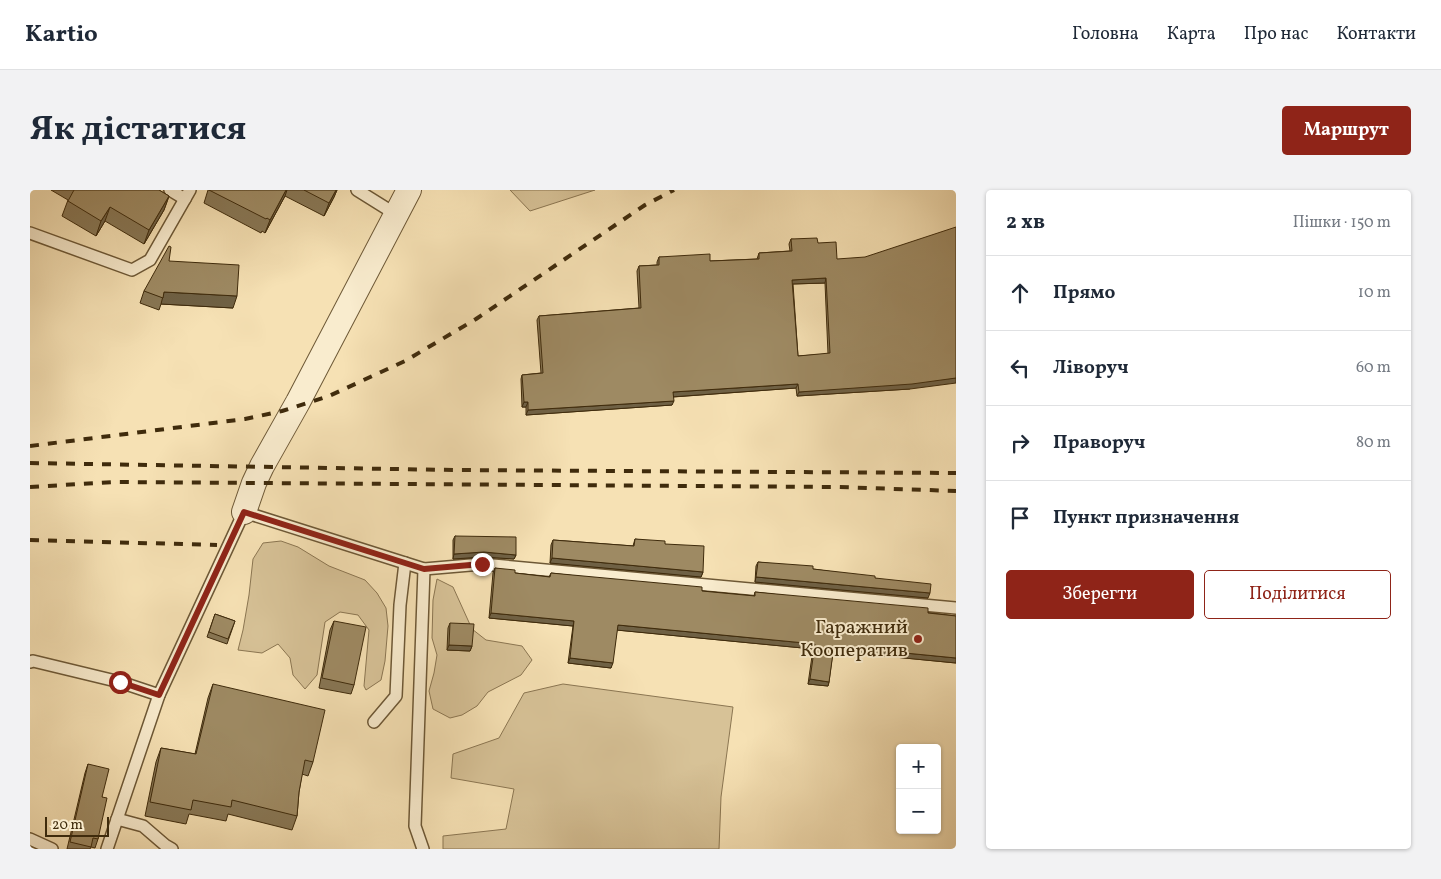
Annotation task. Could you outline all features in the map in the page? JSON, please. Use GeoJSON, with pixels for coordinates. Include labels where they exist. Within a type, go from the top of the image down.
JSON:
{"type":"FeatureCollection","features":[{"type":"Feature","properties":{"kind":"street"},"geometry":{"type":"LineString","coordinates":[[244,512],[262,466],[409,190]]}},
{"type":"Feature","properties":{"kind":"lane"},"geometry":{"type":"LineString","coordinates":[[30,233],[132,270],[150,260],[188,194],[170,190]]}},
{"type":"Feature","properties":{"kind":"lane"},"geometry":{"type":"LineString","coordinates":[[357,190],[397,215]]}},
{"type":"Feature","properties":{"kind":"lane"},"geometry":{"type":"LineString","coordinates":[[107,849],[159,695],[244,512],[424,569],[482,564],[956,608]]}},
{"type":"Feature","properties":{"kind":"lane"},"geometry":{"type":"LineString","coordinates":[[374,722],[396,696],[400,605],[405,563]]}},
{"type":"Feature","properties":{"kind":"lane"},"geometry":{"type":"LineString","coordinates":[[424,569],[415,826],[424,849]]}},
{"type":"Feature","properties":{"kind":"lane"},"geometry":{"type":"LineString","coordinates":[[30,662],[33,661],[120,682],[159,695]]}},
{"type":"Feature","properties":{"kind":"lane"},"geometry":{"type":"LineString","coordinates":[[117,819],[143,826],[172,849]]}},
{"type":"Feature","properties":{"kind":"lane"},"geometry":{"type":"LineString","coordinates":[[30,839],[52,849]]}},
{"type":"Feature","properties":{"kind":"shaded area"},"geometry":{"type":"Polygon","coordinates":[[[510,190],[595,190],[530,211],[510,190]]]}},
{"type":"Feature","properties":{"kind":"shaded area"},"geometry":{"type":"Polygon","coordinates":[[[281,541],[298,547],[329,566],[365,580],[377,593],[386,608],[388,626],[385,661],[381,680],[366,690],[364,686],[369,630],[358,615],[340,612],[325,622],[317,675],[305,689],[293,675],[290,658],[278,644],[262,653],[238,650],[249,595],[253,559],[263,543],[281,541]]]}},
{"type":"Feature","properties":{"kind":"shaded area"},"geometry":{"type":"Polygon","coordinates":[[[437,579],[453,587],[472,629],[486,640],[522,646],[532,660],[521,675],[488,692],[477,706],[462,715],[450,718],[433,709],[429,691],[437,655],[432,638],[433,600],[437,579]]]}},
{"type":"Feature","properties":{"kind":"shaded area"},"geometry":{"type":"Polygon","coordinates":[[[563,684],[733,707],[721,797],[719,849],[443,849],[443,836],[506,829],[514,789],[451,778],[453,754],[499,738],[524,693],[563,684]]]}},
{"type":"Feature","properties":{"kind":"building"},"geometry":{"type":"Polygon","coordinates":[[[74,190],[159,190],[169,196],[149,230],[110,207],[101,221],[68,201],[74,190]]]}},
{"type":"Feature","properties":{"kind":"building"},"geometry":{"type":"Polygon","coordinates":[[[209,190],[286,190],[270,220],[209,190]]]}},
{"type":"Feature","properties":{"kind":"building"},"geometry":{"type":"Polygon","coordinates":[[[304,190],[336,190],[329,203],[304,190]]]}},
{"type":"Feature","properties":{"kind":"building"},"geometry":{"type":"Polygon","coordinates":[[[956,227],[956,378],[912,384],[799,392],[798,384],[673,392],[674,401],[528,410],[528,402],[524,402],[522,375],[543,373],[539,316],[641,308],[639,266],[659,265],[659,257],[710,254],[710,261],[759,259],[759,253],[792,251],[791,239],[817,238],[818,243],[836,242],[837,259],[865,257],[956,227]],[[826,278],[792,280],[798,356],[830,353],[826,278]]]}},
{"type":"Feature","properties":{"kind":"building"},"geometry":{"type":"Polygon","coordinates":[[[169,246],[171,247],[169,261],[239,265],[237,296],[164,292],[163,298],[144,291],[169,246]]]}},
{"type":"Feature","properties":{"kind":"building"},"geometry":{"type":"Polygon","coordinates":[[[455,536],[516,537],[516,555],[484,552],[454,554],[455,536]]]}},
{"type":"Feature","properties":{"kind":"building"},"geometry":{"type":"Polygon","coordinates":[[[635,539],[665,541],[665,544],[704,546],[703,572],[552,558],[553,540],[634,546],[635,539]]]}},
{"type":"Feature","properties":{"kind":"building"},"geometry":{"type":"Polygon","coordinates":[[[758,562],[813,566],[813,569],[931,584],[930,593],[756,577],[758,562]]]}},
{"type":"Feature","properties":{"kind":"building"},"geometry":{"type":"Polygon","coordinates":[[[495,568],[515,570],[515,573],[550,577],[551,573],[702,587],[702,591],[755,596],[755,592],[928,608],[928,613],[956,616],[956,658],[834,646],[829,682],[810,679],[815,644],[618,625],[613,663],[570,658],[574,621],[491,613],[495,568]]]}},
{"type":"Feature","properties":{"kind":"building"},"geometry":{"type":"Polygon","coordinates":[[[215,614],[235,621],[228,639],[209,632],[215,614]]]}},
{"type":"Feature","properties":{"kind":"building"},"geometry":{"type":"Polygon","coordinates":[[[334,621],[366,627],[354,685],[322,678],[334,621]]]}},
{"type":"Feature","properties":{"kind":"building"},"geometry":{"type":"Polygon","coordinates":[[[450,623],[474,624],[472,646],[449,645],[450,623]]]}},
{"type":"Feature","properties":{"kind":"building"},"geometry":{"type":"Polygon","coordinates":[[[213,684],[325,710],[313,762],[305,760],[297,816],[232,800],[231,807],[193,800],[191,810],[150,802],[161,748],[196,754],[213,684]]]}},
{"type":"Feature","properties":{"kind":"building"},"geometry":{"type":"Polygon","coordinates":[[[88,764],[109,769],[102,797],[107,798],[98,839],[93,838],[91,847],[70,842],[88,764]]]}},
{"type":"Feature","properties":{"kind":"railway"},"geometry":{"type":"LineString","coordinates":[[30,446],[245,419],[282,411],[329,396],[405,361],[476,319],[645,205],[674,190]]}},
{"type":"Feature","properties":{"kind":"railway"},"geometry":{"type":"LineString","coordinates":[[30,463],[453,470],[956,473]]}},
{"type":"Feature","properties":{"kind":"railway"},"geometry":{"type":"LineString","coordinates":[[30,487],[114,482],[838,487],[956,491]]}},
{"type":"Feature","properties":{"kind":"railway"},"geometry":{"type":"LineString","coordinates":[[30,540],[217,545]]}},
{"type":"Feature","properties":{"kind":"place","name":"Гаражний Кооператив"},"geometry":{"type":"Point","coordinates":[918,639]}},
{"type":"Feature","properties":{"kind":"route"},"geometry":{"type":"LineString","coordinates":[[120,682],[159,695],[244,512],[424,569],[482,564]]}}]}
